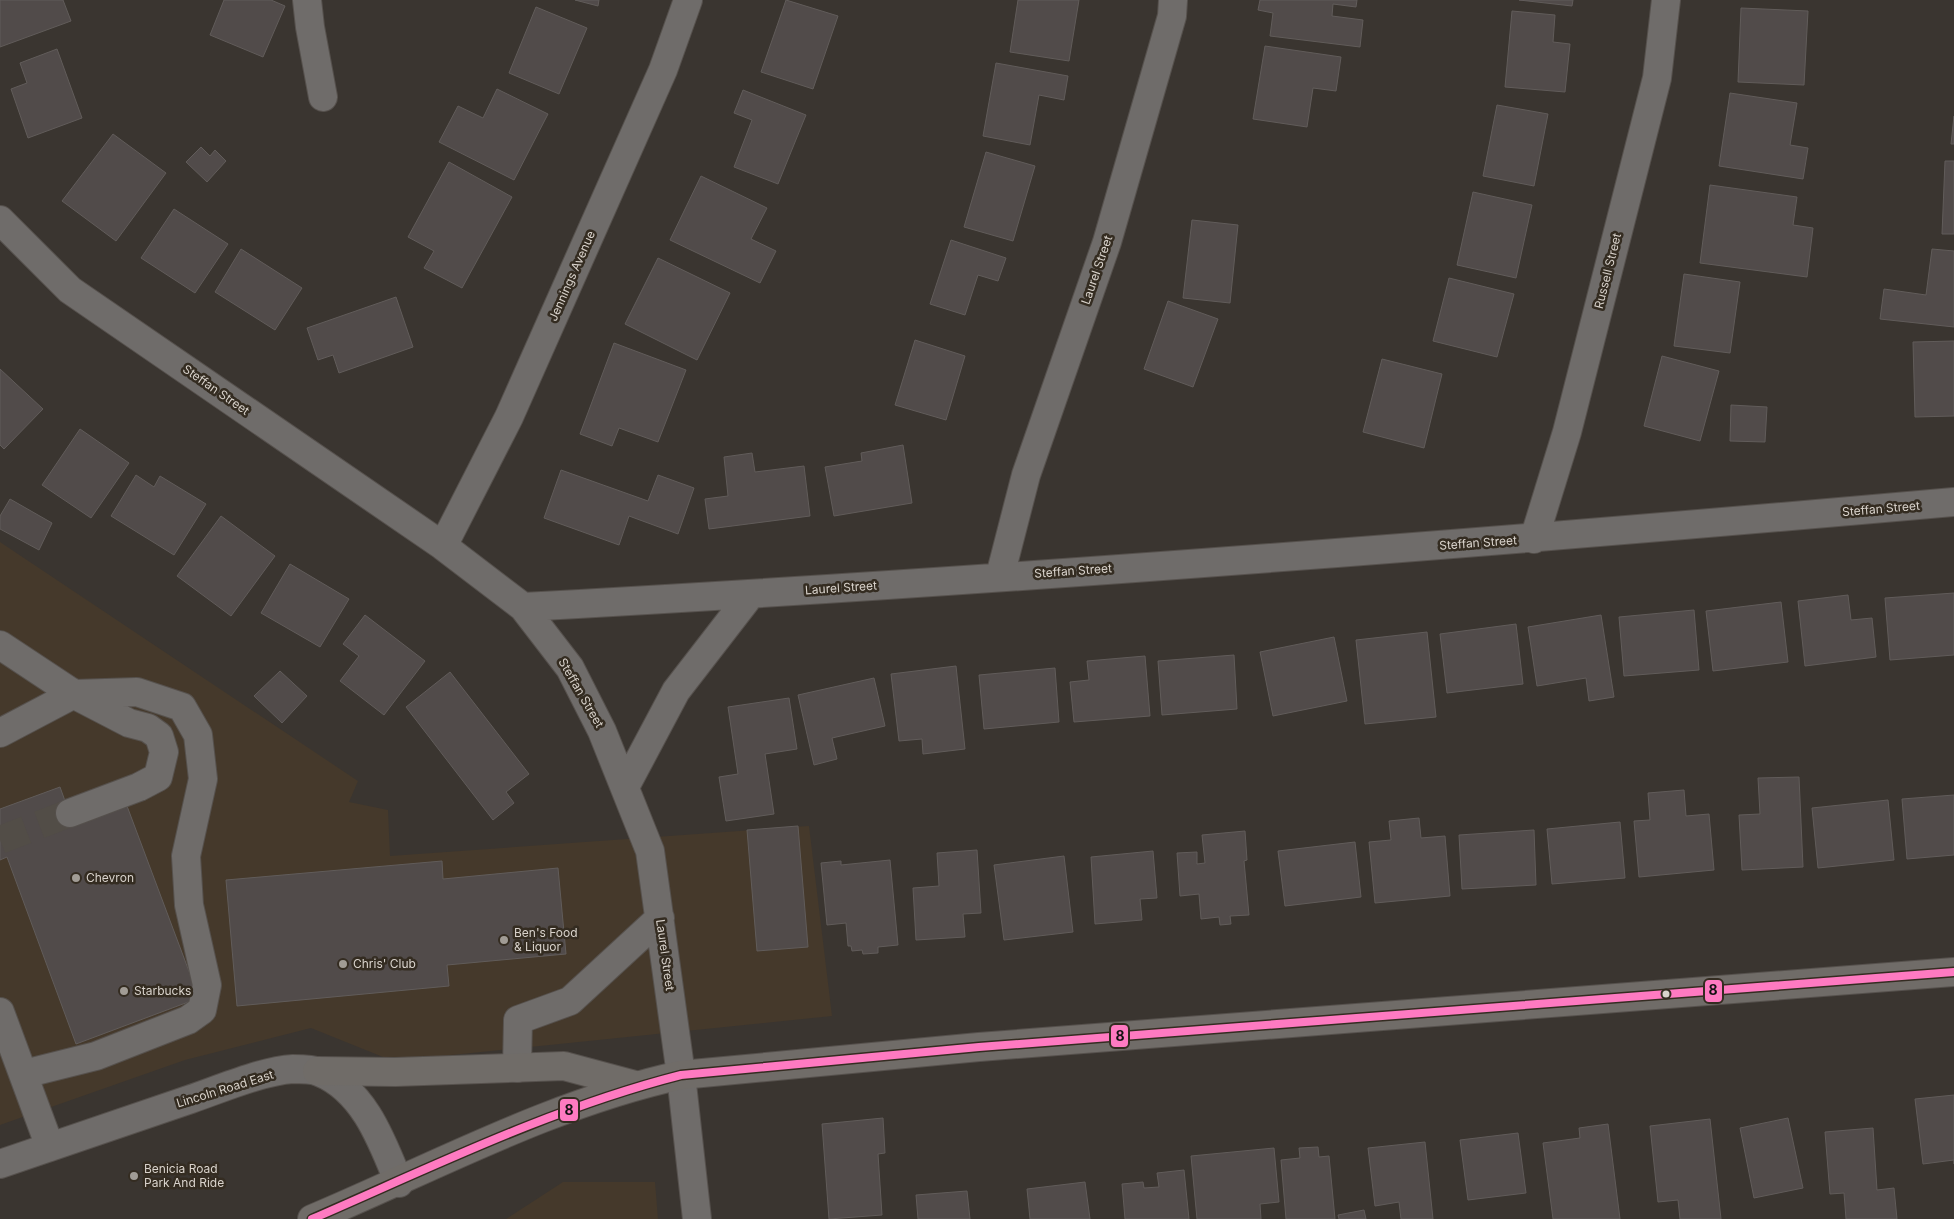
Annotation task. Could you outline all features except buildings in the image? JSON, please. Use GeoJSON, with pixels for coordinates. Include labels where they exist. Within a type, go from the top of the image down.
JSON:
{"type":"FeatureCollection","features":[{"type":"Feature","properties":{"kind":"main road"},"geometry":{"type":"LineString","coordinates":[[312,1219],[399,1183],[460,1153],[520,1128],[635,1085],[681,1075],[979,1047],[1954,972]]}},
{"type":"Feature","properties":{"kind":"main road"},"geometry":{"type":"LineString","coordinates":[[317,1071],[395,1072],[564,1066],[635,1085]]}},
{"type":"Feature","properties":{"kind":"street"},"geometry":{"type":"LineString","coordinates":[[308,0],[310,27],[323,97]]}},
{"type":"Feature","properties":{"kind":"street","name":"Jennings Avenue"},"geometry":{"type":"LineString","coordinates":[[443,546],[510,417],[663,70],[688,0]]}},
{"type":"Feature","properties":{"kind":"street","name":"Laurel Street"},"geometry":{"type":"LineString","coordinates":[[523,607],[751,594],[1000,576],[1026,475],[1107,242],[1172,16],[1173,0]]}},
{"type":"Feature","properties":{"kind":"street","name":"Russell Street"},"geometry":{"type":"LineString","coordinates":[[1534,539],[1567,432],[1657,78],[1666,0]]}},
{"type":"Feature","properties":{"kind":"street","name":"Steffan Street"},"geometry":{"type":"LineString","coordinates":[[0,220],[70,290],[443,546],[523,607],[570,668],[602,731],[625,787]]}},
{"type":"Feature","properties":{"kind":"street","name":"Steffan Street"},"geometry":{"type":"LineString","coordinates":[[1000,576],[1534,539],[1954,502]]}},
{"type":"Feature","properties":{"kind":"street"},"geometry":{"type":"LineString","coordinates":[[625,787],[676,691],[751,594]]}},
{"type":"Feature","properties":{"kind":"street"},"geometry":{"type":"LineString","coordinates":[[0,645],[74,694],[129,723],[148,728],[159,736],[164,752],[158,777],[139,787],[70,814]]}},
{"type":"Feature","properties":{"kind":"street"},"geometry":{"type":"LineString","coordinates":[[0,733],[74,694],[137,692],[182,707],[198,735],[203,779],[186,856],[188,906],[207,985],[202,1010],[188,1020],[96,1056],[24,1074]]}},
{"type":"Feature","properties":{"kind":"street","name":"Laurel Street"},"geometry":{"type":"LineString","coordinates":[[625,787],[650,851],[681,1075],[697,1219]]}},
{"type":"Feature","properties":{"kind":"street"},"geometry":{"type":"LineString","coordinates":[[517,1068],[518,1020],[570,1001],[660,918]]}},
{"type":"Feature","properties":{"kind":"street"},"geometry":{"type":"LineString","coordinates":[[0,1012],[50,1147]]}},
{"type":"Feature","properties":{"kind":"street","name":"Lincoln Road East"},"geometry":{"type":"LineString","coordinates":[[0,1164],[247,1080],[292,1069],[317,1071],[339,1083],[369,1117],[383,1144],[399,1183]]}},
{"type":"Feature","properties":{"kind":"shaded area"},"geometry":{"type":"Polygon","coordinates":[[[0,542],[358,781],[349,802],[388,810],[390,856],[809,826],[832,1016],[393,1061],[311,1028],[185,1060],[0,1125],[0,542]]]}},
{"type":"Feature","properties":{"kind":"shaded area"},"geometry":{"type":"Polygon","coordinates":[[[563,1182],[655,1182],[658,1219],[506,1219],[563,1182]]]}},
{"type":"Feature","properties":{"kind":"tunnel"},"geometry":{"type":"LineString","coordinates":[[0,840],[70,813]]}},
{"type":"Feature","properties":{"kind":"transit line","name":"8"},"geometry":{"type":"LineString","coordinates":[[312,1219],[540,1121],[633,1088],[681,1075],[979,1047],[1954,972]]}},
{"type":"Feature","properties":{"kind":"place","name":"Chevron"},"geometry":{"type":"Point","coordinates":[76,878]}},
{"type":"Feature","properties":{"kind":"place","name":"Ben's Food & Liquor"},"geometry":{"type":"Point","coordinates":[504,940]}},
{"type":"Feature","properties":{"kind":"place","name":"Chris' Club"},"geometry":{"type":"Point","coordinates":[343,964]}},
{"type":"Feature","properties":{"kind":"place","name":"Starbucks"},"geometry":{"type":"Point","coordinates":[124,991]}},
{"type":"Feature","properties":{"kind":"place","name":"Benicia Road Park And Ride"},"geometry":{"type":"Point","coordinates":[134,1176]}}]}
